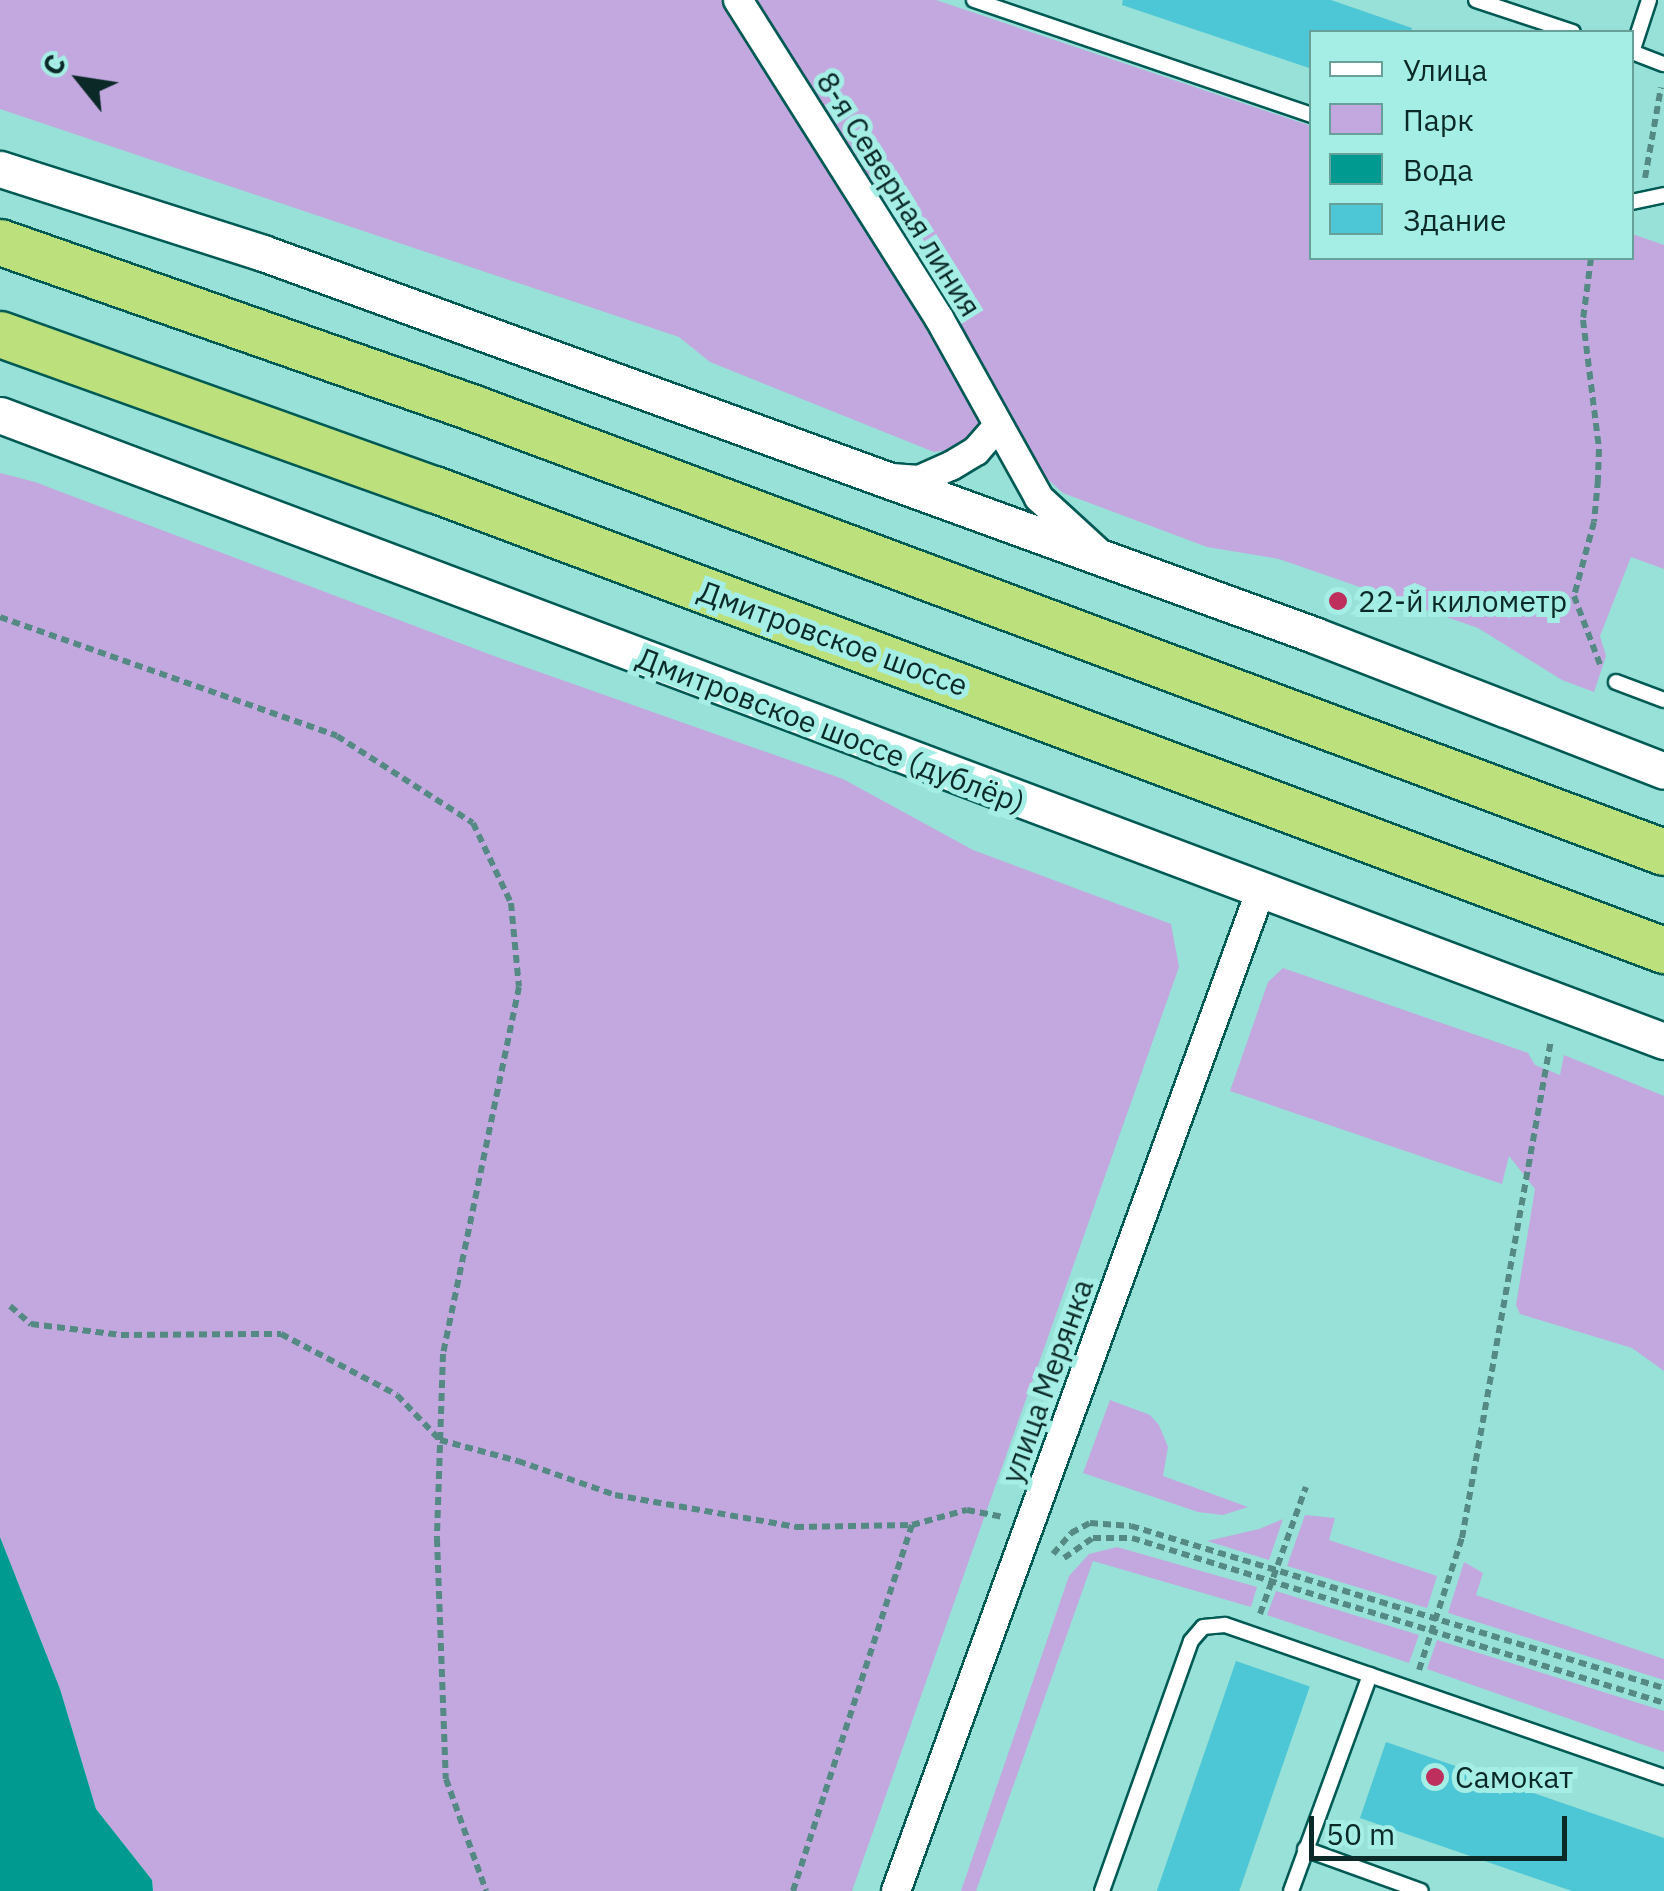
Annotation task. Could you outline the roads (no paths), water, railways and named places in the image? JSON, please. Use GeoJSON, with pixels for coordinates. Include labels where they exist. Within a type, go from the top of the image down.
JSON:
{"type":"FeatureCollection","features":[{"type":"Feature","properties":{"kind":"highway"},"geometry":{"type":"LineString","coordinates":[[0,242],[471,407],[1664,852]]}},
{"type":"Feature","properties":{"kind":"highway","name":"Дмитровское шоссе"},"geometry":{"type":"LineString","coordinates":[[0,334],[453,496],[1664,950]]}},
{"type":"Feature","properties":{"kind":"street","name":"8-я Северная линия"},"geometry":{"type":"LineString","coordinates":[[738,0],[939,318],[1039,498],[1110,562]]}},
{"type":"Feature","properties":{"kind":"street"},"geometry":{"type":"LineString","coordinates":[[0,169],[263,253],[1314,635],[1664,771]]}},
{"type":"Feature","properties":{"kind":"street","name":"Дмитровское шоссе (дублёр)"},"geometry":{"type":"LineString","coordinates":[[0,415],[1664,1041]]}},
{"type":"Feature","properties":{"kind":"street"},"geometry":{"type":"LineString","coordinates":[[879,478],[919,480],[976,450],[998,427]]}},
{"type":"Feature","properties":{"kind":"street","name":"улица Мерянка"},"geometry":{"type":"LineString","coordinates":[[896,1891],[1260,892]]}},
{"type":"Feature","properties":{"kind":"lane"},"geometry":{"type":"LineString","coordinates":[[974,0],[1309,114]]}},
{"type":"Feature","properties":{"kind":"lane"},"geometry":{"type":"LineString","coordinates":[[1476,0],[1567,30]]}},
{"type":"Feature","properties":{"kind":"lane"},"geometry":{"type":"LineString","coordinates":[[1634,46],[1648,0]]}},
{"type":"Feature","properties":{"kind":"lane"},"geometry":{"type":"LineString","coordinates":[[1634,53],[1664,67]]}},
{"type":"Feature","properties":{"kind":"lane"},"geometry":{"type":"LineString","coordinates":[[1637,200],[1664,195]]}},
{"type":"Feature","properties":{"kind":"lane"},"geometry":{"type":"LineString","coordinates":[[1616,682],[1664,700]]}},
{"type":"Feature","properties":{"kind":"lane"},"geometry":{"type":"LineString","coordinates":[[1102,1891],[1190,1641],[1203,1627],[1225,1625],[1253,1634],[1664,1777]]}},
{"type":"Feature","properties":{"kind":"lane"},"geometry":{"type":"LineString","coordinates":[[1291,1891],[1370,1675]]}},
{"type":"Feature","properties":{"kind":"lane"},"geometry":{"type":"LineString","coordinates":[[1305,1850],[1421,1891]]}},
{"type":"Feature","properties":{"kind":"water"},"geometry":{"type":"Polygon","coordinates":[[[0,1537],[60,1689],[96,1809],[152,1880],[153,1891],[0,1891],[0,1537]]]}},
{"type":"Feature","properties":{"kind":"place","name":"22-й километр"},"geometry":{"type":"Point","coordinates":[1338,601]}},
{"type":"Feature","properties":{"kind":"place","name":"Самокат"},"geometry":{"type":"Point","coordinates":[1435,1777]}}]}
